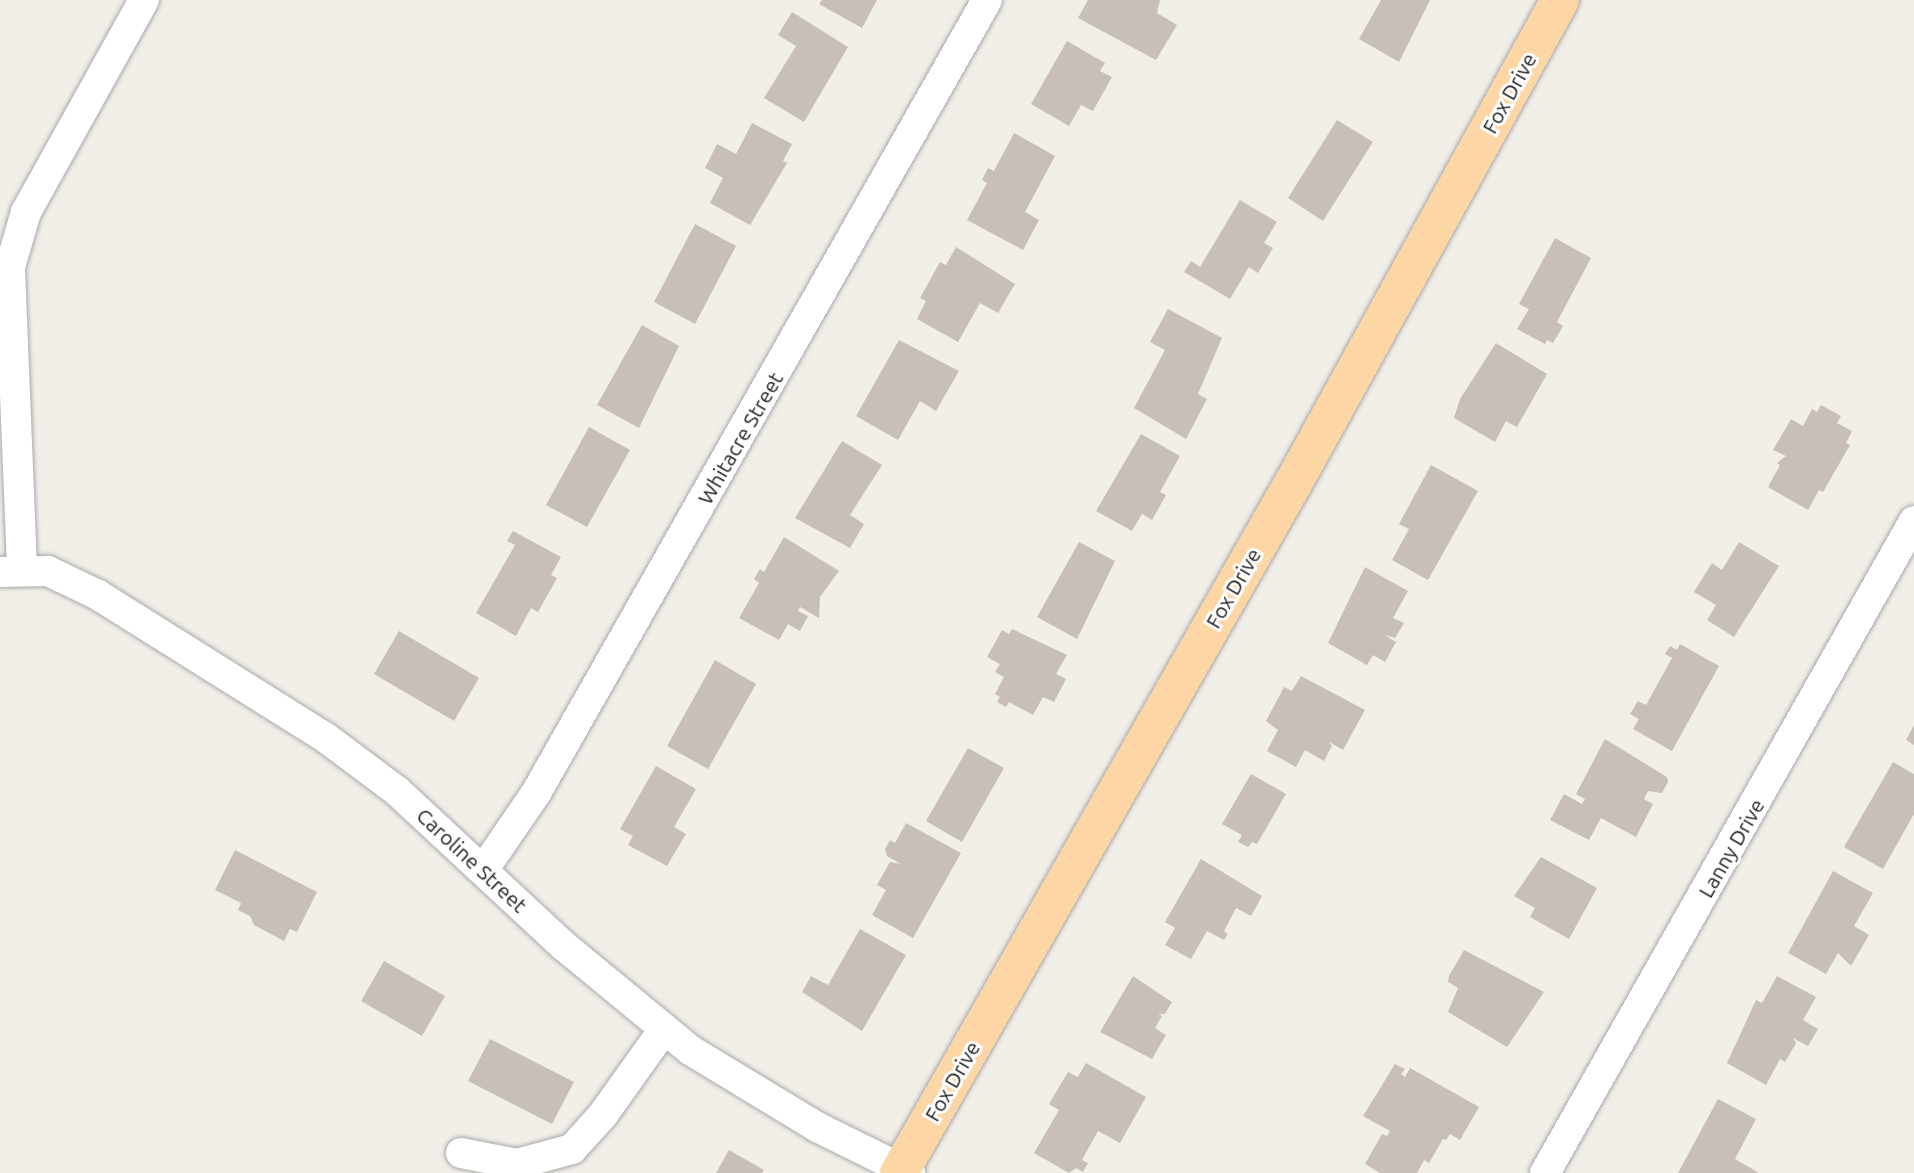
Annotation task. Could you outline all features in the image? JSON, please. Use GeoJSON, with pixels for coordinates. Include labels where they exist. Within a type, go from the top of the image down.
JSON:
{"type":"FeatureCollection","features":[{"type":"Feature","properties":{"kind":"main road","name":"Fox Drive"},"geometry":{"type":"LineString","coordinates":[[904,1172],[1300,471],[1560,0]]}},
{"type":"Feature","properties":{"kind":"street"},"geometry":{"type":"LineString","coordinates":[[11,570],[10,267],[26,212],[144,0]]}},
{"type":"Feature","properties":{"kind":"street","name":"Whitacre Street"},"geometry":{"type":"LineString","coordinates":[[484,869],[550,769],[987,0]]}},
{"type":"Feature","properties":{"kind":"street","name":"Lanny Drive"},"geometry":{"type":"LineString","coordinates":[[1545,1173],[1914,521]]}},
{"type":"Feature","properties":{"kind":"street","name":"Caroline Street"},"geometry":{"type":"LineString","coordinates":[[11,570],[48,571],[98,595],[326,738],[397,791],[564,946],[690,1050],[817,1127],[904,1172]]}},
{"type":"Feature","properties":{"kind":"street"},"geometry":{"type":"LineString","coordinates":[[461,1153],[517,1164],[572,1149],[602,1116],[664,1029]]}},
{"type":"Feature","properties":{"kind":"building"},"geometry":{"type":"Polygon","coordinates":[[[822,0],[877,0],[862,28],[819,4],[822,0]]]}},
{"type":"Feature","properties":{"kind":"building"},"geometry":{"type":"Polygon","coordinates":[[[1088,0],[1160,0],[1157,13],[1177,25],[1156,60],[1078,18],[1088,0]]]}},
{"type":"Feature","properties":{"kind":"building"},"geometry":{"type":"Polygon","coordinates":[[[1381,0],[1430,0],[1399,62],[1359,39],[1381,0]]]}},
{"type":"Feature","properties":{"kind":"building"},"geometry":{"type":"Polygon","coordinates":[[[792,12],[848,47],[804,122],[764,98],[796,46],[778,35],[792,12]]]}},
{"type":"Feature","properties":{"kind":"building"},"geometry":{"type":"Polygon","coordinates":[[[1067,41],[1105,63],[1100,71],[1112,77],[1093,111],[1081,105],[1069,126],[1031,104],[1067,41]]]}},
{"type":"Feature","properties":{"kind":"building"},"geometry":{"type":"Polygon","coordinates":[[[1337,120],[1373,142],[1323,221],[1288,198],[1337,120]]]}},
{"type":"Feature","properties":{"kind":"building"},"geometry":{"type":"Polygon","coordinates":[[[752,123],[792,144],[783,161],[787,163],[750,225],[710,203],[723,178],[705,168],[717,144],[736,154],[752,123]]]}},
{"type":"Feature","properties":{"kind":"building"},"geometry":{"type":"Polygon","coordinates":[[[1014,133],[1055,156],[1025,212],[1039,220],[1023,250],[967,220],[987,183],[982,180],[988,168],[994,171],[1014,133]]]}},
{"type":"Feature","properties":{"kind":"building"},"geometry":{"type":"Polygon","coordinates":[[[1240,200],[1277,222],[1264,243],[1273,248],[1258,273],[1249,267],[1230,299],[1184,272],[1191,261],[1200,267],[1240,200]]]}},
{"type":"Feature","properties":{"kind":"building"},"geometry":{"type":"Polygon","coordinates":[[[695,224],[736,246],[695,324],[654,302],[695,224]]]}},
{"type":"Feature","properties":{"kind":"building"},"geometry":{"type":"Polygon","coordinates":[[[1555,238],[1591,258],[1557,322],[1563,326],[1553,343],[1547,340],[1545,344],[1517,329],[1529,309],[1519,304],[1555,238]]]}},
{"type":"Feature","properties":{"kind":"building"},"geometry":{"type":"Polygon","coordinates":[[[956,247],[1015,284],[998,313],[980,303],[958,342],[917,319],[926,301],[920,298],[940,262],[946,265],[956,247]]]}},
{"type":"Feature","properties":{"kind":"building"},"geometry":{"type":"Polygon","coordinates":[[[1168,309],[1222,338],[1198,394],[1207,399],[1186,439],[1134,408],[1165,350],[1150,342],[1168,309]]]}},
{"type":"Feature","properties":{"kind":"building"},"geometry":{"type":"Polygon","coordinates":[[[642,325],[679,346],[639,428],[597,405],[642,325]]]}},
{"type":"Feature","properties":{"kind":"building"},"geometry":{"type":"Polygon","coordinates":[[[899,340],[959,371],[936,411],[920,401],[898,440],[856,416],[899,340]]]}},
{"type":"Feature","properties":{"kind":"building"},"geometry":{"type":"Polygon","coordinates":[[[1496,343],[1547,374],[1517,427],[1506,421],[1495,442],[1454,418],[1460,399],[1496,343]]]}},
{"type":"Feature","properties":{"kind":"building"},"geometry":{"type":"Polygon","coordinates":[[[1821,405],[1841,416],[1837,423],[1852,431],[1846,443],[1850,445],[1823,492],[1819,490],[1808,510],[1768,487],[1780,465],[1777,463],[1786,456],[1773,450],[1791,419],[1803,426],[1812,409],[1817,412],[1821,405]]]}},
{"type":"Feature","properties":{"kind":"building"},"geometry":{"type":"Polygon","coordinates":[[[589,427],[630,450],[587,527],[546,505],[589,427]]]}},
{"type":"Feature","properties":{"kind":"building"},"geometry":{"type":"Polygon","coordinates":[[[1141,434],[1180,456],[1160,492],[1166,495],[1152,520],[1142,514],[1132,531],[1096,511],[1141,434]]]}},
{"type":"Feature","properties":{"kind":"building"},"geometry":{"type":"Polygon","coordinates":[[[842,441],[882,465],[850,515],[864,524],[850,548],[795,518],[842,441]]]}},
{"type":"Feature","properties":{"kind":"building"},"geometry":{"type":"Polygon","coordinates":[[[1431,465],[1478,491],[1428,580],[1392,560],[1409,529],[1399,524],[1431,465]]]}},
{"type":"Feature","properties":{"kind":"building"},"geometry":{"type":"Polygon","coordinates":[[[513,531],[561,557],[551,575],[557,578],[538,612],[531,608],[516,636],[476,613],[515,545],[507,541],[513,531]]]}},
{"type":"Feature","properties":{"kind":"building"},"geometry":{"type":"Polygon","coordinates":[[[784,537],[839,571],[820,597],[819,618],[800,607],[798,611],[808,616],[800,631],[788,624],[779,640],[739,618],[759,583],[754,579],[760,569],[764,572],[784,537]]]}},
{"type":"Feature","properties":{"kind":"building"},"geometry":{"type":"Polygon","coordinates":[[[1079,542],[1115,561],[1077,639],[1037,617],[1079,542]]]}},
{"type":"Feature","properties":{"kind":"building"},"geometry":{"type":"Polygon","coordinates":[[[1739,542],[1779,566],[1734,637],[1707,620],[1716,605],[1694,592],[1712,563],[1722,570],[1739,542]]]}},
{"type":"Feature","properties":{"kind":"building"},"geometry":{"type":"Polygon","coordinates":[[[1365,567],[1408,591],[1393,618],[1404,623],[1395,638],[1384,635],[1396,642],[1385,662],[1373,655],[1367,665],[1328,643],[1365,567]]]}},
{"type":"Feature","properties":{"kind":"building"},"geometry":{"type":"Polygon","coordinates":[[[1012,629],[1067,655],[1056,674],[1066,679],[1054,702],[1043,697],[1033,715],[1009,702],[1006,707],[997,702],[1000,697],[995,694],[1004,677],[995,672],[1000,664],[987,657],[1002,630],[1009,634],[1012,629]]]}},
{"type":"Feature","properties":{"kind":"building"},"geometry":{"type":"Polygon","coordinates":[[[399,631],[479,678],[454,721],[374,674],[399,631]]]}},
{"type":"Feature","properties":{"kind":"building"},"geometry":{"type":"Polygon","coordinates":[[[1680,644],[1719,666],[1672,751],[1633,729],[1639,719],[1630,714],[1638,701],[1646,705],[1672,658],[1665,654],[1670,646],[1677,650],[1680,644]]]}},
{"type":"Feature","properties":{"kind":"building"},"geometry":{"type":"Polygon","coordinates":[[[715,660],[756,684],[708,769],[667,746],[715,660]]]}},
{"type":"Feature","properties":{"kind":"building"},"geometry":{"type":"Polygon","coordinates":[[[1301,676],[1365,710],[1343,750],[1329,742],[1332,746],[1324,761],[1305,750],[1296,767],[1267,751],[1278,730],[1266,721],[1284,687],[1292,691],[1301,676]]]}},
{"type":"Feature","properties":{"kind":"building"},"geometry":{"type":"Polygon","coordinates":[[[1914,725],[1914,745],[1906,740],[1914,725]]]}},
{"type":"Feature","properties":{"kind":"building"},"geometry":{"type":"Polygon","coordinates":[[[1605,739],[1667,777],[1668,782],[1662,793],[1648,791],[1644,799],[1653,804],[1636,837],[1601,818],[1589,840],[1550,820],[1564,794],[1582,804],[1585,799],[1576,794],[1605,739]]]}},
{"type":"Feature","properties":{"kind":"building"},"geometry":{"type":"Polygon","coordinates":[[[968,748],[1004,768],[962,842],[926,821],[968,748]]]}},
{"type":"Feature","properties":{"kind":"building"},"geometry":{"type":"Polygon","coordinates":[[[1893,762],[1914,774],[1914,814],[1883,869],[1844,847],[1893,762]]]}},
{"type":"Feature","properties":{"kind":"building"},"geometry":{"type":"Polygon","coordinates":[[[656,766],[696,789],[674,827],[686,834],[667,866],[628,845],[633,836],[620,829],[656,766]]]}},
{"type":"Feature","properties":{"kind":"building"},"geometry":{"type":"Polygon","coordinates":[[[1251,774],[1286,794],[1257,844],[1252,842],[1248,847],[1238,842],[1242,835],[1222,824],[1251,774]]]}},
{"type":"Feature","properties":{"kind":"building"},"geometry":{"type":"Polygon","coordinates":[[[906,823],[961,853],[913,938],[872,915],[886,890],[877,885],[890,862],[901,864],[887,856],[885,849],[890,840],[895,843],[906,823]]]}},
{"type":"Feature","properties":{"kind":"building"},"geometry":{"type":"Polygon","coordinates":[[[235,850],[317,892],[297,932],[290,929],[284,941],[254,925],[250,916],[238,910],[241,903],[215,890],[235,850]]]}},
{"type":"Feature","properties":{"kind":"building"},"geometry":{"type":"Polygon","coordinates":[[[1541,857],[1597,888],[1569,939],[1530,917],[1535,908],[1514,896],[1541,857]]]}},
{"type":"Feature","properties":{"kind":"building"},"geometry":{"type":"Polygon","coordinates":[[[1201,859],[1262,896],[1251,916],[1236,908],[1224,931],[1228,934],[1224,940],[1207,931],[1191,959],[1165,945],[1175,928],[1165,922],[1201,859]]]}},
{"type":"Feature","properties":{"kind":"building"},"geometry":{"type":"Polygon","coordinates":[[[1833,871],[1873,893],[1854,926],[1869,935],[1851,966],[1838,953],[1826,974],[1788,953],[1833,871]]]}},
{"type":"Feature","properties":{"kind":"building"},"geometry":{"type":"Polygon","coordinates":[[[860,929],[906,955],[862,1031],[802,992],[811,976],[828,985],[860,929]]]}},
{"type":"Feature","properties":{"kind":"building"},"geometry":{"type":"Polygon","coordinates":[[[1464,950],[1544,992],[1507,1047],[1448,1012],[1458,988],[1448,982],[1449,976],[1464,950]]]}},
{"type":"Feature","properties":{"kind":"building"},"geometry":{"type":"Polygon","coordinates":[[[384,961],[445,996],[422,1036],[361,1001],[384,961]]]}},
{"type":"Feature","properties":{"kind":"building"},"geometry":{"type":"Polygon","coordinates":[[[1133,976],[1172,1002],[1165,1014],[1158,1014],[1162,1016],[1155,1028],[1166,1035],[1152,1059],[1100,1032],[1133,976]]]}},
{"type":"Feature","properties":{"kind":"building"},"geometry":{"type":"Polygon","coordinates":[[[1777,976],[1816,997],[1803,1020],[1818,1029],[1808,1046],[1793,1038],[1796,1043],[1785,1062],[1780,1059],[1766,1085],[1727,1063],[1756,1000],[1762,1003],[1777,976]]]}},
{"type":"Feature","properties":{"kind":"building"},"geometry":{"type":"Polygon","coordinates":[[[490,1039],[574,1082],[552,1124],[468,1081],[490,1039]]]}},
{"type":"Feature","properties":{"kind":"building"},"geometry":{"type":"Polygon","coordinates":[[[1086,1063],[1146,1097],[1120,1143],[1098,1131],[1082,1160],[1088,1163],[1083,1172],[1076,1168],[1069,1173],[1034,1153],[1059,1110],[1049,1104],[1068,1072],[1078,1077],[1086,1063]]]}},
{"type":"Feature","properties":{"kind":"building"},"geometry":{"type":"Polygon","coordinates":[[[1395,1064],[1405,1069],[1401,1074],[1405,1077],[1410,1068],[1479,1107],[1460,1140],[1450,1134],[1446,1140],[1443,1139],[1429,1163],[1424,1160],[1417,1173],[1380,1173],[1365,1164],[1382,1134],[1387,1136],[1390,1131],[1363,1116],[1395,1064]]]}},
{"type":"Feature","properties":{"kind":"building"},"geometry":{"type":"Polygon","coordinates":[[[1718,1099],[1756,1119],[1735,1159],[1759,1173],[1678,1173],[1718,1099]]]}},
{"type":"Feature","properties":{"kind":"building"},"geometry":{"type":"Polygon","coordinates":[[[729,1150],[764,1170],[762,1173],[716,1173],[729,1150]]]}}]}
